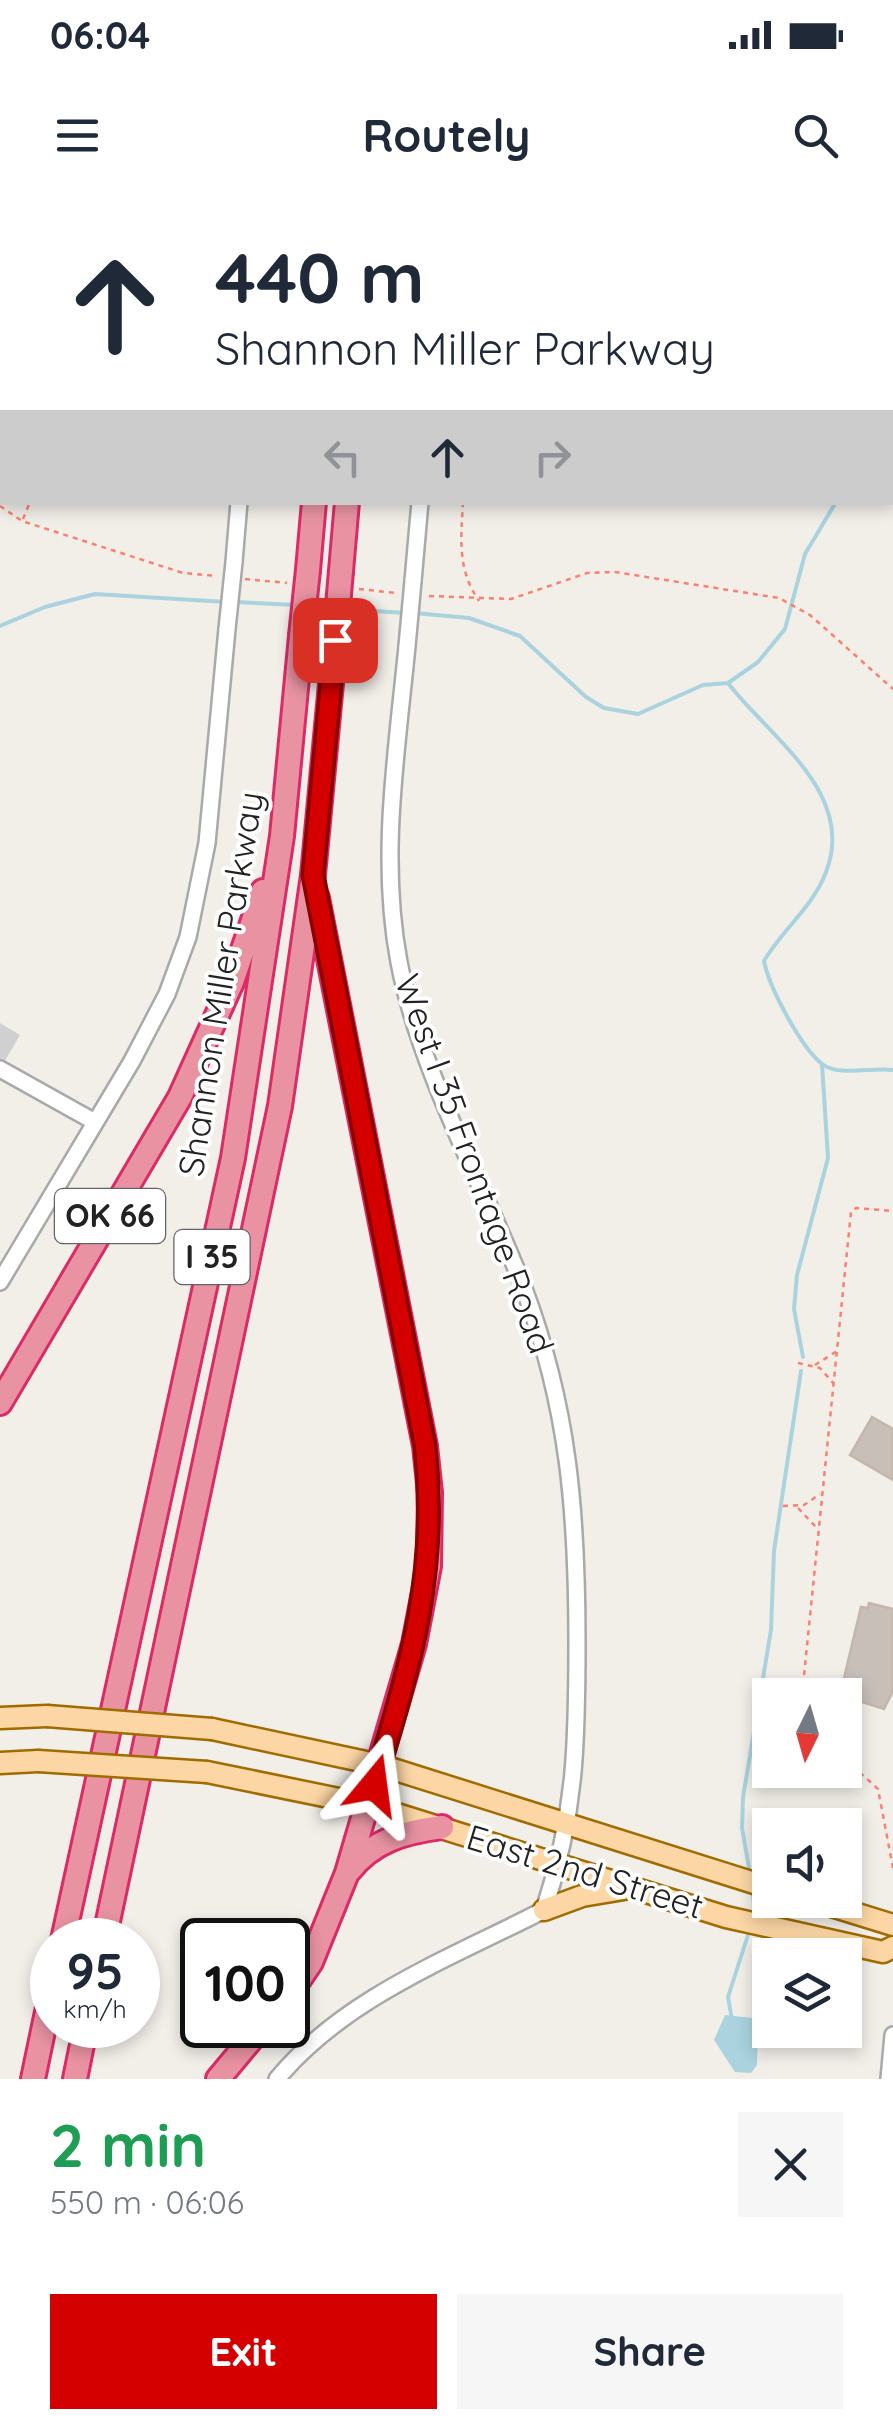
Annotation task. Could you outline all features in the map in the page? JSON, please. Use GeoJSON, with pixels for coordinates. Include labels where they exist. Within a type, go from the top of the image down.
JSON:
{"type":"FeatureCollection","features":[{"type":"Feature","properties":{"kind":"highway","name":"Shannon Miller Parkway"},"geometry":{"type":"LineString","coordinates":[[68,1918],[232,1158],[282,836],[314,505]]}},
{"type":"Feature","properties":{"kind":"highway","name":"Shannon Miller Parkway"},"geometry":{"type":"LineString","coordinates":[[109,1918],[260,1219],[313,875],[347,505]]}},
{"type":"Feature","properties":{"kind":"highway","name":"OK 66"},"geometry":{"type":"LineString","coordinates":[[0,1403],[180,1097],[232,982],[282,836]]}},
{"type":"Feature","properties":{"kind":"highway"},"geometry":{"type":"LineString","coordinates":[[310,1960],[347,1874],[425,1602],[430,1493],[425,1446],[313,875]]}},
{"type":"Feature","properties":{"kind":"highway"},"geometry":{"type":"LineString","coordinates":[[347,1874],[360,1858],[393,1837],[442,1828]]}},
{"type":"Feature","properties":{"kind":"highway"},"geometry":{"type":"LineString","coordinates":[[33,2079],[39,2048]]}},
{"type":"Feature","properties":{"kind":"highway"},"geometry":{"type":"LineString","coordinates":[[74,2079],[81,2048]]}},
{"type":"Feature","properties":{"kind":"highway"},"geometry":{"type":"LineString","coordinates":[[218,2079],[244,2048]]}},
{"type":"Feature","properties":{"kind":"main road","name":"East 2nd Street"},"geometry":{"type":"LineString","coordinates":[[0,1718],[47,1716],[212,1729],[380,1765],[752,1882]]}},
{"type":"Feature","properties":{"kind":"main road","name":"East 2nd Street"},"geometry":{"type":"LineString","coordinates":[[0,1763],[38,1761],[207,1772],[368,1805],[632,1888],[805,1936],[883,1952],[893,1947]]}},
{"type":"Feature","properties":{"kind":"main road"},"geometry":{"type":"LineString","coordinates":[[544,1910],[582,1896],[632,1888]]}},
{"type":"Feature","properties":{"kind":"main road"},"geometry":{"type":"LineString","coordinates":[[862,1915],[893,1924]]}},
{"type":"Feature","properties":{"kind":"street"},"geometry":{"type":"LineString","coordinates":[[0,1282],[167,994],[196,906],[207,843],[239,505]]}},
{"type":"Feature","properties":{"kind":"street","name":"West I 35 Frontage Road"},"geometry":{"type":"LineString","coordinates":[[420,505],[416,588],[390,822],[392,915],[412,1010],[544,1346],[567,1440],[577,1546],[577,1700],[569,1824],[544,1910]]}},
{"type":"Feature","properties":{"kind":"street"},"geometry":{"type":"LineString","coordinates":[[0,1069],[95,1122]]}},
{"type":"Feature","properties":{"kind":"street"},"geometry":{"type":"LineString","coordinates":[[276,2079],[298,2053],[362,2003],[544,1910]]}},
{"type":"Feature","properties":{"kind":"street"},"geometry":{"type":"LineString","coordinates":[[889,2079],[893,2035]]}},
{"type":"Feature","properties":{"kind":"path"},"geometry":{"type":"LineString","coordinates":[[22,521],[29,505]]}},
{"type":"Feature","properties":{"kind":"path"},"geometry":{"type":"LineString","coordinates":[[463,505],[460,550],[468,585],[479,601]]}},
{"type":"Feature","properties":{"kind":"path"},"geometry":{"type":"LineString","coordinates":[[0,506],[22,521],[184,573],[223,576]]}},
{"type":"Feature","properties":{"kind":"path"},"geometry":{"type":"LineString","coordinates":[[416,588],[479,601],[512,599],[587,573],[615,572],[780,598],[810,615],[893,689]]}},
{"type":"Feature","properties":{"kind":"path"},"geometry":{"type":"LineString","coordinates":[[242,578],[305,577]]}},
{"type":"Feature","properties":{"kind":"path"},"geometry":{"type":"LineString","coordinates":[[361,590],[400,594]]}},
{"type":"Feature","properties":{"kind":"path"},"geometry":{"type":"LineString","coordinates":[[803,1678],[852,1208],[890,1211]]}},
{"type":"Feature","properties":{"kind":"path"},"geometry":{"type":"LineString","coordinates":[[798,1364],[814,1365],[838,1350]]}},
{"type":"Feature","properties":{"kind":"path"},"geometry":{"type":"LineString","coordinates":[[814,1365],[835,1385]]}},
{"type":"Feature","properties":{"kind":"path"},"geometry":{"type":"LineString","coordinates":[[797,1507],[821,1493]]}},
{"type":"Feature","properties":{"kind":"path"},"geometry":{"type":"LineString","coordinates":[[783,1506],[797,1507],[812,1518],[816,1530]]}},
{"type":"Feature","properties":{"kind":"path"},"geometry":{"type":"LineString","coordinates":[[862,1771],[878,1790],[893,1868]]}},
{"type":"Feature","properties":{"kind":"shaded area"},"geometry":{"type":"Polygon","coordinates":[[[0,1023],[20,1035],[0,1069],[0,1023]]]}},
{"type":"Feature","properties":{"kind":"water"},"geometry":{"type":"Polygon","coordinates":[[[725,2015],[752,2018],[752,2048],[757,2048],[757,2065],[751,2073],[735,2072],[714,2040],[725,2015]]]}},
{"type":"Feature","properties":{"kind":"building"},"geometry":{"type":"Polygon","coordinates":[[[872,1417],[893,1429],[893,1480],[850,1455],[872,1417]]]}},
{"type":"Feature","properties":{"kind":"building"},"geometry":{"type":"Polygon","coordinates":[[[869,1603],[893,1609],[893,1691],[884,1709],[862,1702],[862,1678],[844,1678],[861,1607],[868,1608],[869,1603]]]}},
{"type":"Feature","properties":{"kind":"waterway"},"geometry":{"type":"LineString","coordinates":[[415,613],[469,618],[520,636],[586,697],[604,708],[638,714],[703,685],[728,683],[758,662],[785,629],[805,554],[834,505]]}},
{"type":"Feature","properties":{"kind":"waterway"},"geometry":{"type":"LineString","coordinates":[[0,626],[45,607],[95,594],[226,602]]}},
{"type":"Feature","properties":{"kind":"waterway"},"geometry":{"type":"LineString","coordinates":[[235,602],[296,605]]}},
{"type":"Feature","properties":{"kind":"waterway"},"geometry":{"type":"LineString","coordinates":[[345,609],[405,613]]}},
{"type":"Feature","properties":{"kind":"waterway"},"geometry":{"type":"LineString","coordinates":[[728,683],[804,768],[830,817],[832,843],[826,872],[764,961],[772,986],[795,1030],[822,1064],[846,1071],[893,1070]]}},
{"type":"Feature","properties":{"kind":"waterway"},"geometry":{"type":"LineString","coordinates":[[803,1357],[794,1309],[797,1275],[828,1158],[822,1064]]}},
{"type":"Feature","properties":{"kind":"waterway"},"geometry":{"type":"LineString","coordinates":[[749,1868],[742,1828],[743,1797],[771,1630],[774,1551],[801,1371]]}},
{"type":"Feature","properties":{"kind":"waterway"},"geometry":{"type":"LineString","coordinates":[[732,2020],[728,1997],[748,1935]]}},
{"type":"Feature","properties":{"kind":"route"},"geometry":{"type":"LineString","coordinates":[[335,640],[313,875],[425,1446],[430,1493],[425,1602],[374,1785]]}}]}
